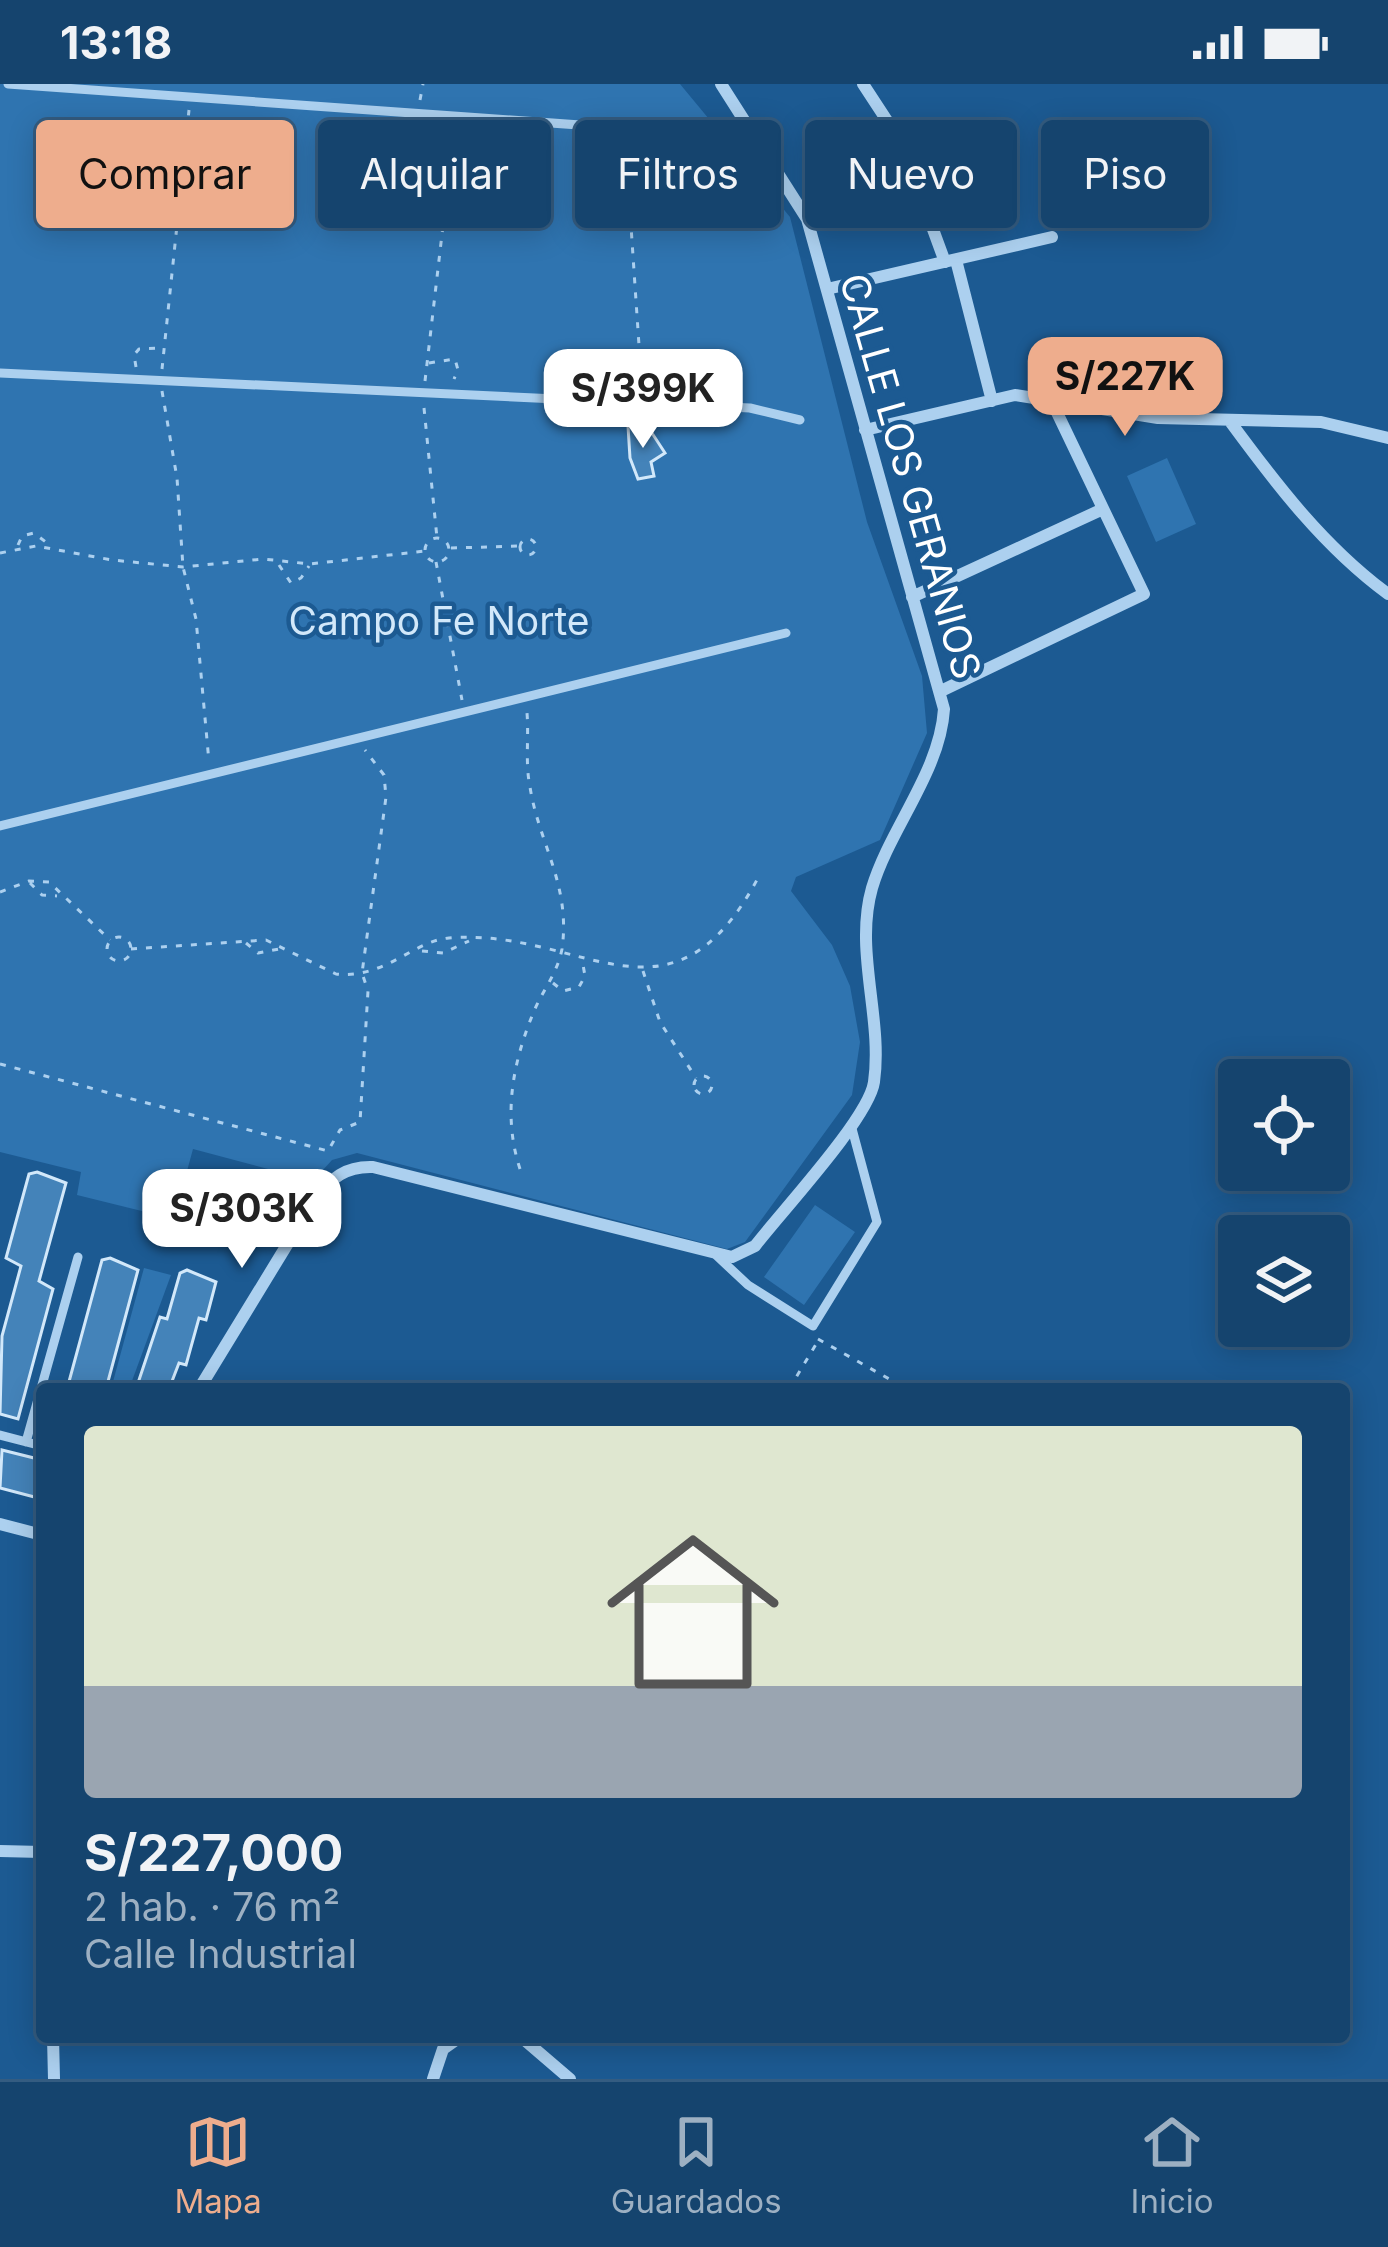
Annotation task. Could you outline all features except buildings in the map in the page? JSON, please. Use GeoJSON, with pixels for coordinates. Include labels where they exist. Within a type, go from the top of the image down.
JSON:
{"type":"FeatureCollection","features":[{"type":"Feature","properties":{"kind":"street","name":"CALLE LOS GERANIOS"},"geometry":{"type":"LineString","coordinates":[[717,1256],[737,1256],[755,1246],[851,1124],[874,1084],[866,936],[871,894],[943,728],[941,691],[807,219],[721,84]]}},
{"type":"Feature","properties":{"kind":"street"},"geometry":{"type":"LineString","coordinates":[[863,84],[901,142],[951,261],[992,401]]}},
{"type":"Feature","properties":{"kind":"street"},"geometry":{"type":"LineString","coordinates":[[827,289],[1052,237]]}},
{"type":"Feature","properties":{"kind":"street"},"geometry":{"type":"LineString","coordinates":[[866,430],[1015,395],[1101,412],[1321,422],[1388,438]]}},
{"type":"Feature","properties":{"kind":"street"},"geometry":{"type":"LineString","coordinates":[[941,691],[1144,594],[1051,400]]}},
{"type":"Feature","properties":{"kind":"street"},"geometry":{"type":"LineString","coordinates":[[1229,420],[1285,496],[1354,567],[1388,594]]}},
{"type":"Feature","properties":{"kind":"street"},"geometry":{"type":"LineString","coordinates":[[912,597],[1103,509]]}},
{"type":"Feature","properties":{"kind":"street"},"geometry":{"type":"LineString","coordinates":[[203,1383],[316,1199],[328,1183],[356,1166],[717,1256]]}},
{"type":"Feature","properties":{"kind":"street"},"geometry":{"type":"LineString","coordinates":[[0,1524],[36,1533]]}},
{"type":"Feature","properties":{"kind":"street"},"geometry":{"type":"LineString","coordinates":[[0,1851],[36,1852]]}},
{"type":"Feature","properties":{"kind":"street"},"geometry":{"type":"LineString","coordinates":[[53,2043],[54,2079]]}},
{"type":"Feature","properties":{"kind":"street"},"geometry":{"type":"LineString","coordinates":[[433,2079],[445,2043]]}},
{"type":"Feature","properties":{"kind":"street"},"geometry":{"type":"LineString","coordinates":[[528,2043],[570,2079]]}},
{"type":"Feature","properties":{"kind":"lane"},"geometry":{"type":"LineString","coordinates":[[8,84],[575,125]]}},
{"type":"Feature","properties":{"kind":"lane"},"geometry":{"type":"LineString","coordinates":[[0,373],[161,375],[750,408],[800,420]]}},
{"type":"Feature","properties":{"kind":"lane"},"geometry":{"type":"LineString","coordinates":[[0,826],[786,633]]}},
{"type":"Feature","properties":{"kind":"lane"},"geometry":{"type":"LineString","coordinates":[[717,1256],[748,1285],[813,1326],[878,1222],[851,1124]]}},
{"type":"Feature","properties":{"kind":"lane"},"geometry":{"type":"LineString","coordinates":[[43,1383],[78,1257]]}},
{"type":"Feature","properties":{"kind":"lane"},"geometry":{"type":"LineString","coordinates":[[26,1442],[36,1406]]}},
{"type":"Feature","properties":{"kind":"lane"},"geometry":{"type":"LineString","coordinates":[[0,1435],[36,1444]]}},
{"type":"Feature","properties":{"kind":"path"},"geometry":{"type":"LineString","coordinates":[[418,114],[423,84]]}},
{"type":"Feature","properties":{"kind":"path"},"geometry":{"type":"LineString","coordinates":[[190,97],[161,375],[177,478],[183,567],[196,620],[210,775]]}},
{"type":"Feature","properties":{"kind":"path"},"geometry":{"type":"LineString","coordinates":[[446,116],[447,191],[423,393],[437,538],[449,548],[520,546]]}},
{"type":"Feature","properties":{"kind":"path"},"geometry":{"type":"LineString","coordinates":[[631,228],[644,404]]}},
{"type":"Feature","properties":{"kind":"path"},"geometry":{"type":"LineString","coordinates":[[161,375],[137,368],[134,355],[145,346],[164,348]]}},
{"type":"Feature","properties":{"kind":"path"},"geometry":{"type":"LineString","coordinates":[[427,363],[454,359],[458,370],[447,384]]}},
{"type":"Feature","properties":{"kind":"path"},"geometry":{"type":"LineString","coordinates":[[641,380],[661,370],[668,386],[661,393]]}},
{"type":"Feature","properties":{"kind":"path"},"geometry":{"type":"LineString","coordinates":[[17,548],[22,536],[34,533],[52,548]]}},
{"type":"Feature","properties":{"kind":"path"},"geometry":{"type":"LineString","coordinates":[[425,551],[428,541],[437,538]]}},
{"type":"Feature","properties":{"kind":"path"},"geometry":{"type":"LineString","coordinates":[[0,553],[52,548],[183,567],[310,564],[425,551]]}},
{"type":"Feature","properties":{"kind":"path"},"geometry":{"type":"LineString","coordinates":[[436,562],[446,557],[449,548]]}},
{"type":"Feature","properties":{"kind":"path"},"geometry":{"type":"LineString","coordinates":[[425,551],[436,562],[465,713]]}},
{"type":"Feature","properties":{"kind":"path"},"geometry":{"type":"LineString","coordinates":[[278,562],[291,583],[302,578],[310,564]]}},
{"type":"Feature","properties":{"kind":"path"},"geometry":{"type":"LineString","coordinates":[[520,1169],[509,1126],[511,1094],[533,1012],[552,982],[562,949],[559,884],[529,784],[525,699]]}},
{"type":"Feature","properties":{"kind":"path"},"geometry":{"type":"LineString","coordinates":[[0,1064],[328,1151],[340,1130],[360,1122],[368,991],[362,974],[386,797],[380,768],[356,740]]}},
{"type":"Feature","properties":{"kind":"path"},"geometry":{"type":"LineString","coordinates":[[130,949],[266,940],[336,974],[362,974],[442,939],[471,940],[562,949],[611,967],[643,970],[684,960],[711,944],[724,932],[758,878]]}},
{"type":"Feature","properties":{"kind":"path"},"geometry":{"type":"LineString","coordinates":[[0,892],[29,881],[49,882],[110,940],[125,939],[130,949]]}},
{"type":"Feature","properties":{"kind":"path"},"geometry":{"type":"LineString","coordinates":[[29,881],[42,895],[59,896]]}},
{"type":"Feature","properties":{"kind":"path"},"geometry":{"type":"LineString","coordinates":[[110,940],[106,951],[114,960],[125,959],[130,949]]}},
{"type":"Feature","properties":{"kind":"path"},"geometry":{"type":"LineString","coordinates":[[421,951],[443,953],[471,940]]}},
{"type":"Feature","properties":{"kind":"path"},"geometry":{"type":"LineString","coordinates":[[244,941],[258,953],[279,949]]}},
{"type":"Feature","properties":{"kind":"path"},"geometry":{"type":"LineString","coordinates":[[552,982],[562,991],[579,987],[585,976],[583,958]]}},
{"type":"Feature","properties":{"kind":"path"},"geometry":{"type":"LineString","coordinates":[[643,970],[660,1022],[696,1078]]}},
{"type":"Feature","properties":{"kind":"path"},"geometry":{"type":"LineString","coordinates":[[813,1326],[819,1340],[896,1383]]}},
{"type":"Feature","properties":{"kind":"path"},"geometry":{"type":"LineString","coordinates":[[793,1383],[819,1340]]}},
{"type":"Feature","properties":{"kind":"green space","name":"Campo Fe Norte"},"geometry":{"type":"Polygon","coordinates":[[[0,84],[680,84],[710,120],[575,120],[575,228],[781,228],[781,206],[790,217],[867,522],[922,676],[927,733],[880,840],[796,877],[791,891],[832,945],[850,986],[860,1042],[852,1095],[745,1242],[727,1249],[357,1153],[332,1160],[313,1181],[193,1149],[174,1219],[77,1195],[81,1172],[0,1152],[0,84]]]}},
{"type":"Feature","properties":{"kind":"green space"},"geometry":{"type":"Polygon","coordinates":[[[1167,458],[1196,524],[1156,542],[1127,476],[1167,458]]]}},
{"type":"Feature","properties":{"kind":"green space"},"geometry":{"type":"Polygon","coordinates":[[[815,1205],[855,1232],[804,1305],[764,1277],[815,1205]]]}},
{"type":"Feature","properties":{"kind":"green space"},"geometry":{"type":"Polygon","coordinates":[[[144,1268],[171,1275],[131,1383],[113,1383],[144,1268]]]}}]}
